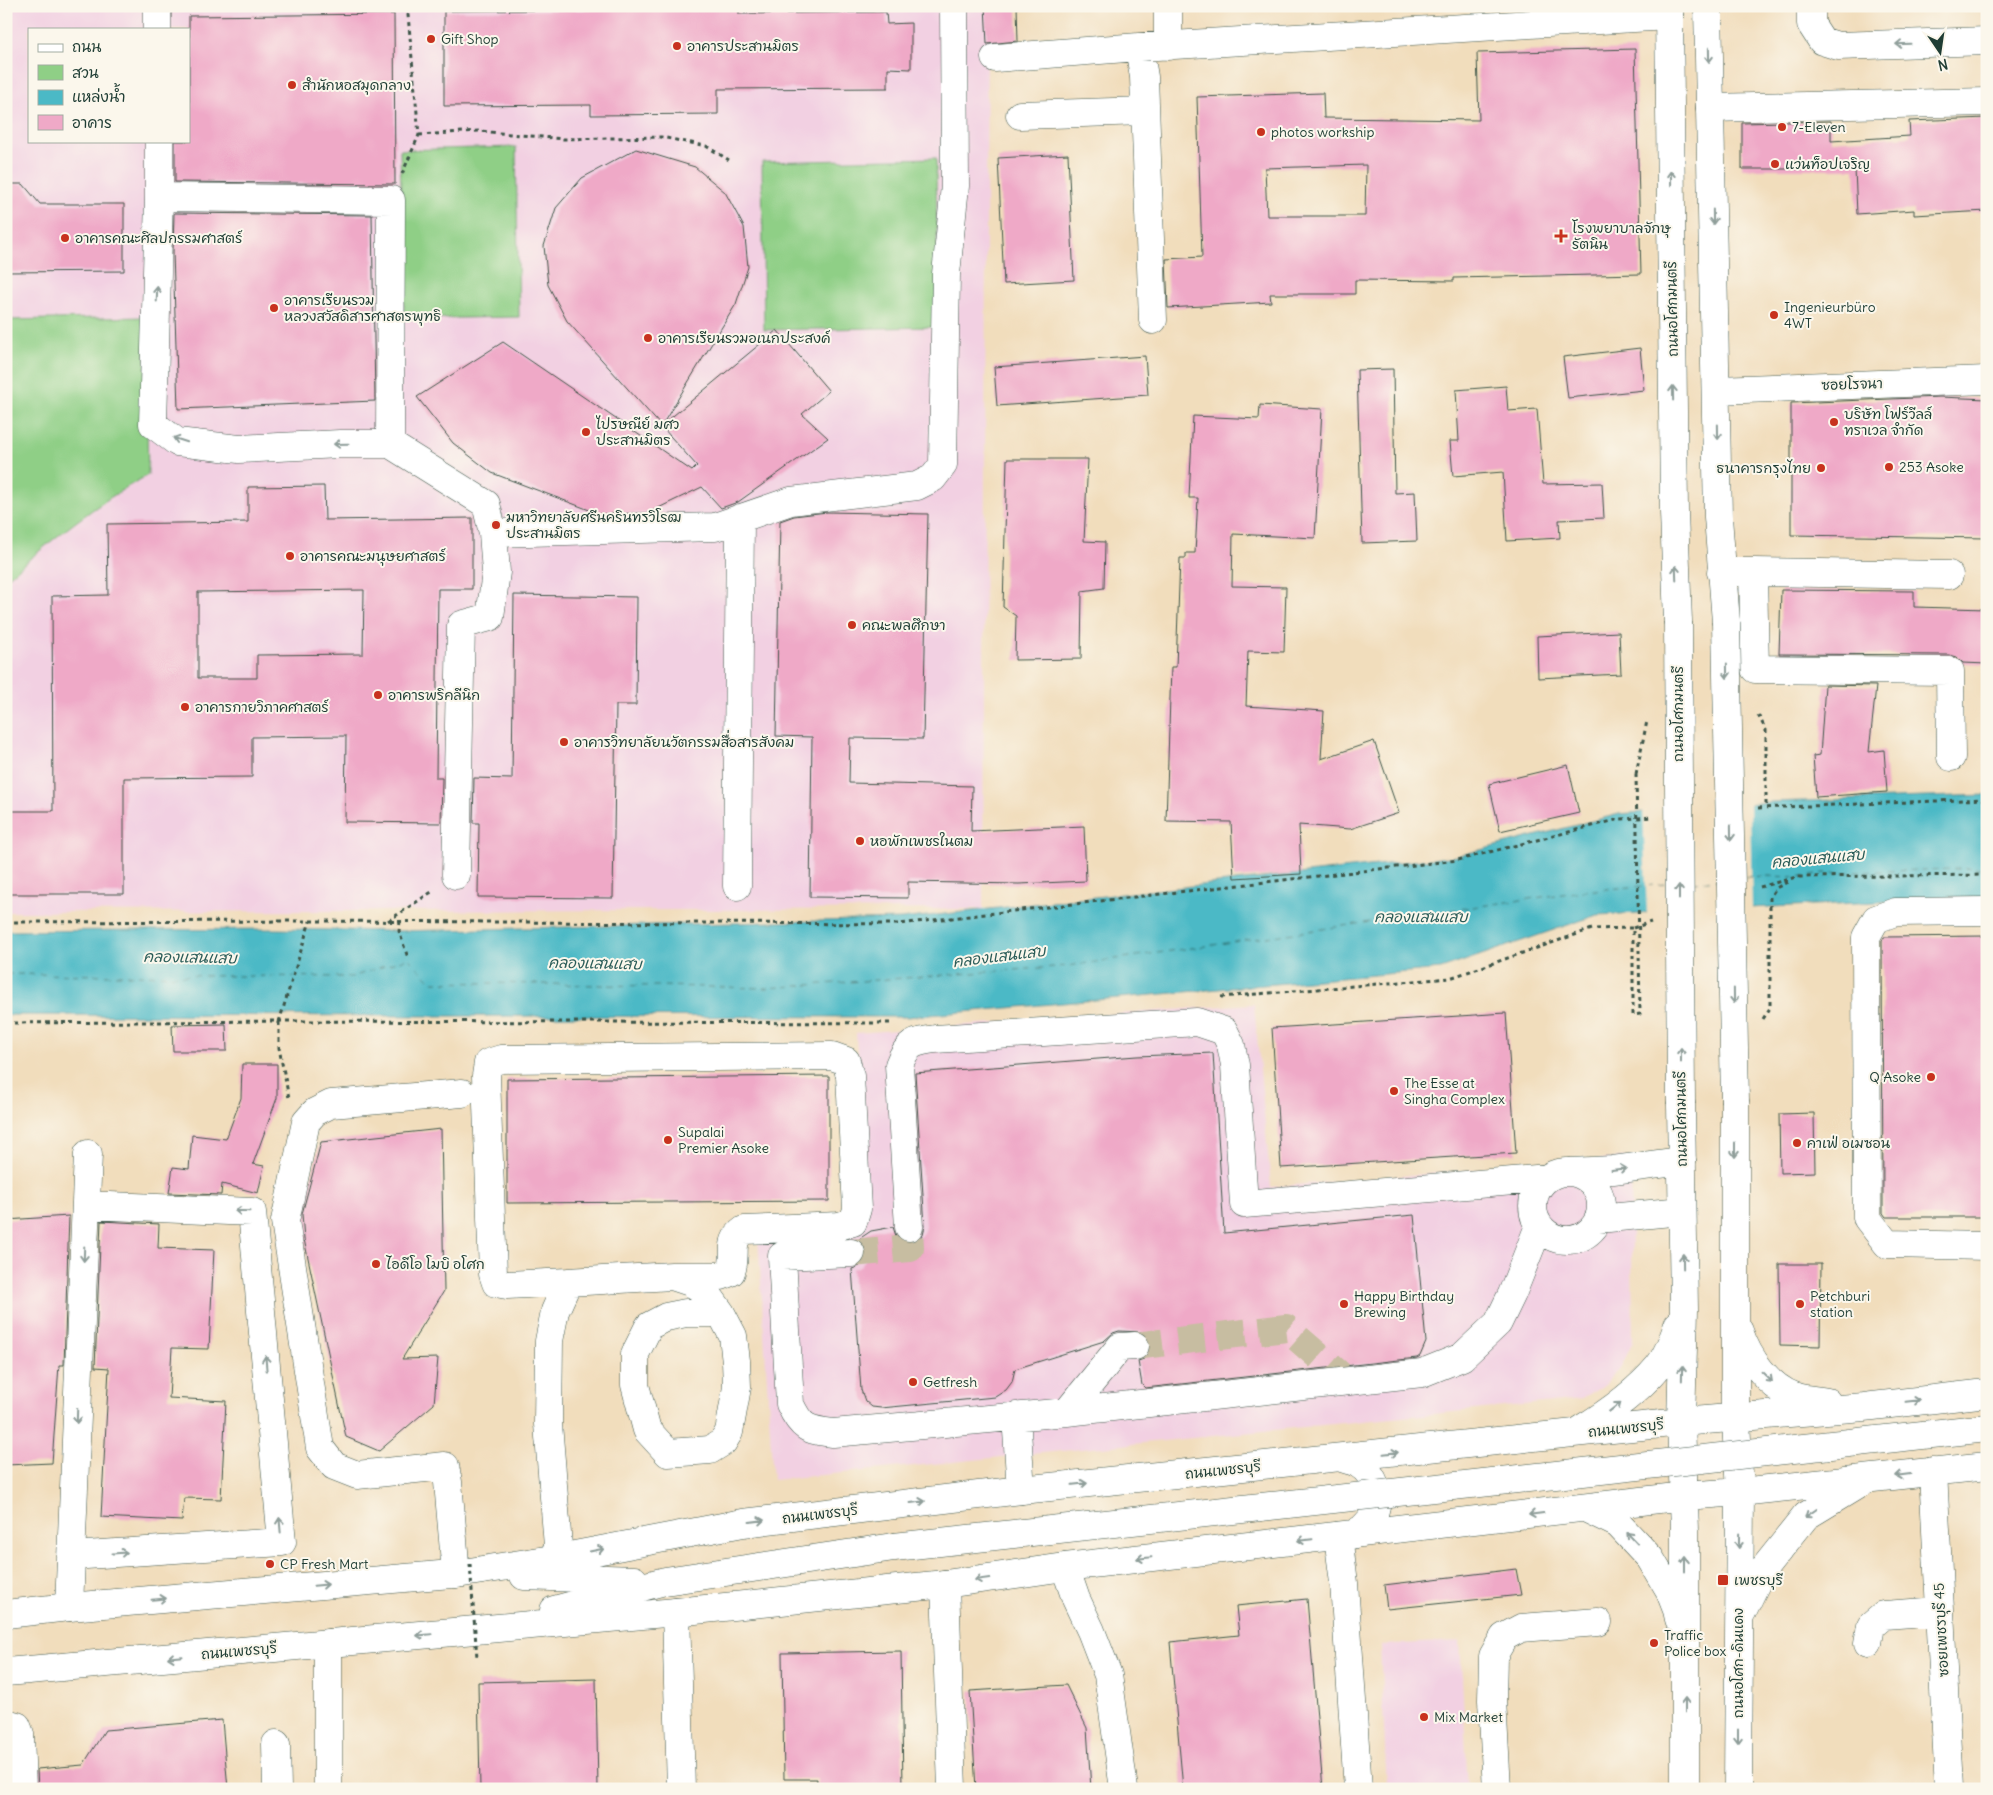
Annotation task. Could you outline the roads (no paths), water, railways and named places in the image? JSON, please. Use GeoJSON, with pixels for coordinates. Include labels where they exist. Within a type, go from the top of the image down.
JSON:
{"type":"FeatureCollection","features":[{"type":"Feature","properties":{"kind":"main road"},"geometry":{"type":"LineString","coordinates":[[157,6],[157,28]]}},
{"type":"Feature","properties":{"kind":"main road"},"geometry":{"type":"LineString","coordinates":[[493,533],[715,527],[791,501],[917,486],[933,478],[942,465],[946,274],[955,186],[954,6]]}},
{"type":"Feature","properties":{"kind":"main road"},"geometry":{"type":"LineString","coordinates":[[1168,6],[1168,46]]}},
{"type":"Feature","properties":{"kind":"main road"},"geometry":{"type":"LineString","coordinates":[[1708,6],[1718,517],[1726,622],[1736,1102],[1736,1418]]}},
{"type":"Feature","properties":{"kind":"main road"},"geometry":{"type":"LineString","coordinates":[[1811,6],[1811,24],[1822,41],[1838,46],[1987,41]]}},
{"type":"Feature","properties":{"kind":"main road"},"geometry":{"type":"LineString","coordinates":[[995,58],[1669,11]]}},
{"type":"Feature","properties":{"kind":"main road","name":"ถนนอโศกมนตรี"},"geometry":{"type":"LineString","coordinates":[[1669,11],[1674,512],[1678,622],[1684,1310],[1681,1422]]}},
{"type":"Feature","properties":{"kind":"main road"},"geometry":{"type":"LineString","coordinates":[[1139,47],[1144,77],[1153,320]]}},
{"type":"Feature","properties":{"kind":"main road"},"geometry":{"type":"LineString","coordinates":[[1710,108],[1987,102]]}},
{"type":"Feature","properties":{"kind":"main road"},"geometry":{"type":"LineString","coordinates":[[1020,115],[1144,111]]}},
{"type":"Feature","properties":{"kind":"main road"},"geometry":{"type":"LineString","coordinates":[[159,142],[153,424],[178,442],[239,449],[340,444],[390,444],[486,504],[493,533],[496,572],[490,617],[461,625],[456,875]]}},
{"type":"Feature","properties":{"kind":"main road"},"geometry":{"type":"LineString","coordinates":[[159,197],[391,200],[390,444]]}},
{"type":"Feature","properties":{"kind":"main road","name":"ซอยโรจนา"},"geometry":{"type":"LineString","coordinates":[[1717,390],[1987,380]]}},
{"type":"Feature","properties":{"kind":"main road"},"geometry":{"type":"LineString","coordinates":[[736,886],[740,518]]}},
{"type":"Feature","properties":{"kind":"main road"},"geometry":{"type":"LineString","coordinates":[[1721,572],[1949,575]]}},
{"type":"Feature","properties":{"kind":"main road"},"geometry":{"type":"LineString","coordinates":[[1753,572],[1755,669],[1950,671],[1951,757]]}},
{"type":"Feature","properties":{"kind":"main road"},"geometry":{"type":"LineString","coordinates":[[1987,911],[1895,912],[1876,919],[1866,936],[1867,1218],[1887,1244],[1987,1246]]}},
{"type":"Feature","properties":{"kind":"main road"},"geometry":{"type":"LineString","coordinates":[[909,1226],[899,1065],[904,1050],[915,1042],[936,1038],[1197,1022],[1224,1031],[1231,1045],[1235,1065],[1244,1204],[1613,1170],[1682,1161]]}},
{"type":"Feature","properties":{"kind":"main road"},"geometry":{"type":"LineString","coordinates":[[822,1056],[832,1056],[846,1061],[850,1076],[857,1209],[853,1222],[839,1226],[744,1230],[734,1240],[735,1262],[732,1272],[721,1276],[672,1276],[568,1282],[507,1285],[496,1283],[493,1274],[492,1254],[486,1076],[488,1063],[501,1060],[822,1056]]}},
{"type":"Feature","properties":{"kind":"main road"},"geometry":{"type":"LineString","coordinates":[[462,1093],[331,1104],[315,1112],[306,1122],[285,1221],[320,1448],[334,1466],[357,1475],[445,1466],[463,1571]]}},
{"type":"Feature","properties":{"kind":"main road"},"geometry":{"type":"LineString","coordinates":[[69,1606],[88,1154]]}},
{"type":"Feature","properties":{"kind":"main road"},"geometry":{"type":"LineString","coordinates":[[1559,1175],[1586,1179],[1598,1191],[1602,1202],[1598,1220],[1588,1233],[1579,1238],[1568,1240],[1556,1239],[1539,1226],[1534,1216],[1535,1195],[1540,1185],[1559,1175]]}},
{"type":"Feature","properties":{"kind":"main road"},"geometry":{"type":"LineString","coordinates":[[71,1556],[282,1542],[252,1212],[86,1205]]}},
{"type":"Feature","properties":{"kind":"main road"},"geometry":{"type":"LineString","coordinates":[[1598,1220],[1682,1211]]}},
{"type":"Feature","properties":{"kind":"main road"},"geometry":{"type":"LineString","coordinates":[[851,1253],[782,1256],[790,1404],[797,1420],[813,1431],[834,1433],[1067,1412],[1344,1379],[1422,1374],[1462,1357],[1498,1323],[1512,1294],[1539,1226]]}},
{"type":"Feature","properties":{"kind":"main road"},"geometry":{"type":"LineString","coordinates":[[672,1276],[690,1282],[706,1292],[721,1313],[732,1336],[736,1361],[737,1387],[729,1432],[723,1442],[710,1450],[668,1453],[647,1430],[635,1385],[635,1354],[649,1326],[666,1317],[686,1312],[721,1313]]}},
{"type":"Feature","properties":{"kind":"main road"},"geometry":{"type":"LineString","coordinates":[[559,1558],[548,1424],[549,1340],[554,1311],[568,1282]]}},
{"type":"Feature","properties":{"kind":"main road"},"geometry":{"type":"LineString","coordinates":[[1575,1433],[1623,1401],[1659,1366],[1672,1344],[1684,1310]]}},
{"type":"Feature","properties":{"kind":"main road"},"geometry":{"type":"LineString","coordinates":[[1735,1320],[1744,1348],[1770,1380],[1784,1391],[1797,1397],[1864,1407]]}},
{"type":"Feature","properties":{"kind":"main road"},"geometry":{"type":"LineString","coordinates":[[1067,1412],[1120,1347],[1135,1346]]}},
{"type":"Feature","properties":{"kind":"main road","name":"ถนนเพชรบุรี"},"geometry":{"type":"LineString","coordinates":[[6,1614],[69,1606],[463,1571],[559,1558],[743,1523],[1021,1490],[1681,1422],[1864,1407],[1987,1393]]}},
{"type":"Feature","properties":{"kind":"main road"},"geometry":{"type":"LineString","coordinates":[[1016,1416],[1021,1490]]}},
{"type":"Feature","properties":{"kind":"main road","name":"ถนนอโศก-ดินแดง"},"geometry":{"type":"LineString","coordinates":[[1736,1418],[1740,1492],[1738,1789]]}},
{"type":"Feature","properties":{"kind":"main road"},"geometry":{"type":"LineString","coordinates":[[1681,1422],[1685,1496],[1685,1789]]}},
{"type":"Feature","properties":{"kind":"main road","name":"ถนนเพชรบุรี"},"geometry":{"type":"LineString","coordinates":[[473,1630],[665,1581],[894,1547],[1987,1428]]}},
{"type":"Feature","properties":{"kind":"main road"},"geometry":{"type":"LineString","coordinates":[[1342,1458],[1357,1463],[1368,1472],[1376,1485],[1378,1500],[1374,1514],[1365,1527],[1345,1536],[1344,1583],[1358,1789]]}},
{"type":"Feature","properties":{"kind":"main road","name":"ถนนเพชรบุรี"},"geometry":{"type":"LineString","coordinates":[[6,1672],[676,1612],[945,1584],[1065,1567],[1685,1496],[1987,1466]]}},
{"type":"Feature","properties":{"kind":"main road","name":"ซอยเพชรบุรี 45"},"geometry":{"type":"LineString","coordinates":[[1933,1471],[1949,1789]]}},
{"type":"Feature","properties":{"kind":"main road"},"geometry":{"type":"LineString","coordinates":[[1738,1618],[1762,1571],[1806,1516],[1868,1479]]}},
{"type":"Feature","properties":{"kind":"main road"},"geometry":{"type":"LineString","coordinates":[[1584,1508],[1618,1524],[1650,1558],[1678,1610],[1685,1665]]}},
{"type":"Feature","properties":{"kind":"main road"},"geometry":{"type":"LineString","coordinates":[[1065,1567],[1076,1599],[1092,1631],[1108,1676],[1124,1789]]}},
{"type":"Feature","properties":{"kind":"main road","name":"ถนนเพชรบุรี"},"geometry":{"type":"LineString","coordinates":[[463,1571],[665,1581]]}},
{"type":"Feature","properties":{"kind":"main road"},"geometry":{"type":"LineString","coordinates":[[945,1584],[952,1789]]}},
{"type":"Feature","properties":{"kind":"main road"},"geometry":{"type":"LineString","coordinates":[[1868,1643],[1870,1626],[1884,1615],[1940,1611]]}},
{"type":"Feature","properties":{"kind":"main road"},"geometry":{"type":"LineString","coordinates":[[676,1612],[681,1789]]}},
{"type":"Feature","properties":{"kind":"main road"},"geometry":{"type":"LineString","coordinates":[[1497,1789],[1492,1700],[1493,1656],[1504,1637],[1521,1628],[1598,1622]]}},
{"type":"Feature","properties":{"kind":"main road"},"geometry":{"type":"LineString","coordinates":[[328,1643],[328,1789]]}},
{"type":"Feature","properties":{"kind":"main road"},"geometry":{"type":"LineString","coordinates":[[6,1723],[18,1726],[20,1734],[22,1789]]}},
{"type":"Feature","properties":{"kind":"main road"},"geometry":{"type":"LineString","coordinates":[[276,1744],[277,1789]]}},
{"type":"Feature","properties":{"kind":"water","name":"คลองแสนแสบ"},"geometry":{"type":"Polygon","coordinates":[[[1987,795],[1987,897],[1597,915],[1441,969],[907,1017],[6,1015],[6,931],[274,929],[399,931],[901,919],[1457,856],[1619,814],[1771,802],[1987,795]]]}},
{"type":"Feature","properties":{"kind":"tunnel"},"geometry":{"type":"LineString","coordinates":[[851,1253],[910,1248],[909,1227]]}},
{"type":"Feature","properties":{"kind":"tunnel"},"geometry":{"type":"LineString","coordinates":[[1135,1346],[1286,1328],[1340,1375]]}},
{"type":"Feature","properties":{"kind":"place","name":"Gift Shop"},"geometry":{"type":"Point","coordinates":[431,39]}},
{"type":"Feature","properties":{"kind":"place","name":"อาคารประสานมิตร"},"geometry":{"type":"Point","coordinates":[677,46]}},
{"type":"Feature","properties":{"kind":"place","name":"สำนักหอสมุดกลาง"},"geometry":{"type":"Point","coordinates":[292,85]}},
{"type":"Feature","properties":{"kind":"place","name":"7-Eleven"},"geometry":{"type":"Point","coordinates":[1782,127]}},
{"type":"Feature","properties":{"kind":"place","name":"photos workship"},"geometry":{"type":"Point","coordinates":[1261,132]}},
{"type":"Feature","properties":{"kind":"place","name":"แว่นท็อปเจริญ"},"geometry":{"type":"Point","coordinates":[1775,164]}},
{"type":"Feature","properties":{"kind":"place","name":"โรงพยาบาลจักษุ รัตนิน"},"geometry":{"type":"Point","coordinates":[1561,236]}},
{"type":"Feature","properties":{"kind":"place","name":"อาคารคณะศิลปกรรมศาสตร์"},"geometry":{"type":"Point","coordinates":[65,238]}},
{"type":"Feature","properties":{"kind":"place","name":"อาคารเรียนรวม หลวงสวัสดิสารศาสตรพุทธิ"},"geometry":{"type":"Point","coordinates":[274,308]}},
{"type":"Feature","properties":{"kind":"place","name":"Ingenieurbüro 4WT"},"geometry":{"type":"Point","coordinates":[1774,315]}},
{"type":"Feature","properties":{"kind":"place","name":"อาคารเรียนรวมอเนกประสงค์"},"geometry":{"type":"Point","coordinates":[648,338]}},
{"type":"Feature","properties":{"kind":"place","name":"บริษัท โฟร์วีลล์ ทราเวล จำกัด"},"geometry":{"type":"Point","coordinates":[1834,422]}},
{"type":"Feature","properties":{"kind":"place","name":"ไปรษณีย์ มศว ประสานมิตร"},"geometry":{"type":"Point","coordinates":[586,432]}},
{"type":"Feature","properties":{"kind":"place","name":"253 Asoke"},"geometry":{"type":"Point","coordinates":[1889,467]}},
{"type":"Feature","properties":{"kind":"place","name":"ธนาคารกรุงไทย"},"geometry":{"type":"Point","coordinates":[1821,468]}},
{"type":"Feature","properties":{"kind":"place","name":"มหาวิทยาลัยศรีนครินทรวิโรฒ ประสานมิตร"},"geometry":{"type":"Point","coordinates":[496,525]}},
{"type":"Feature","properties":{"kind":"place","name":"อาคารคณะมนุษยศาสตร์"},"geometry":{"type":"Point","coordinates":[290,556]}},
{"type":"Feature","properties":{"kind":"place","name":"คณะพลศึกษา"},"geometry":{"type":"Point","coordinates":[852,625]}},
{"type":"Feature","properties":{"kind":"place","name":"อาคารพริคลีนิก"},"geometry":{"type":"Point","coordinates":[378,695]}},
{"type":"Feature","properties":{"kind":"place","name":"อาคารกายวิภาคศาสตร์"},"geometry":{"type":"Point","coordinates":[185,707]}},
{"type":"Feature","properties":{"kind":"place","name":"อาคารวิทยาลัยนวัตกรรมสื่อสารสังคม"},"geometry":{"type":"Point","coordinates":[564,742]}},
{"type":"Feature","properties":{"kind":"place","name":"หอพักเพชรในตม"},"geometry":{"type":"Point","coordinates":[860,841]}},
{"type":"Feature","properties":{"kind":"place","name":"Q Asoke"},"geometry":{"type":"Point","coordinates":[1931,1077]}},
{"type":"Feature","properties":{"kind":"place","name":"The Esse at Singha Complex"},"geometry":{"type":"Point","coordinates":[1394,1091]}},
{"type":"Feature","properties":{"kind":"place","name":"Supalai Premier Asoke"},"geometry":{"type":"Point","coordinates":[668,1140]}},
{"type":"Feature","properties":{"kind":"place","name":"คาเฟ่ อเมซอน"},"geometry":{"type":"Point","coordinates":[1797,1143]}},
{"type":"Feature","properties":{"kind":"place","name":"ไอดีโอ โมบิ อโศก"},"geometry":{"type":"Point","coordinates":[376,1264]}},
{"type":"Feature","properties":{"kind":"place","name":"Happy Birthday Brewing"},"geometry":{"type":"Point","coordinates":[1344,1304]}},
{"type":"Feature","properties":{"kind":"place","name":"Petchburi station"},"geometry":{"type":"Point","coordinates":[1800,1304]}},
{"type":"Feature","properties":{"kind":"place","name":"Getfresh"},"geometry":{"type":"Point","coordinates":[913,1382]}},
{"type":"Feature","properties":{"kind":"place","name":"CP Fresh Mart"},"geometry":{"type":"Point","coordinates":[270,1564]}},
{"type":"Feature","properties":{"kind":"place","name":"เพชรบุรี"},"geometry":{"type":"Point","coordinates":[1723,1580]}},
{"type":"Feature","properties":{"kind":"place","name":"Traffic Police box"},"geometry":{"type":"Point","coordinates":[1654,1643]}},
{"type":"Feature","properties":{"kind":"place","name":"Mix Market"},"geometry":{"type":"Point","coordinates":[1424,1717]}}]}
